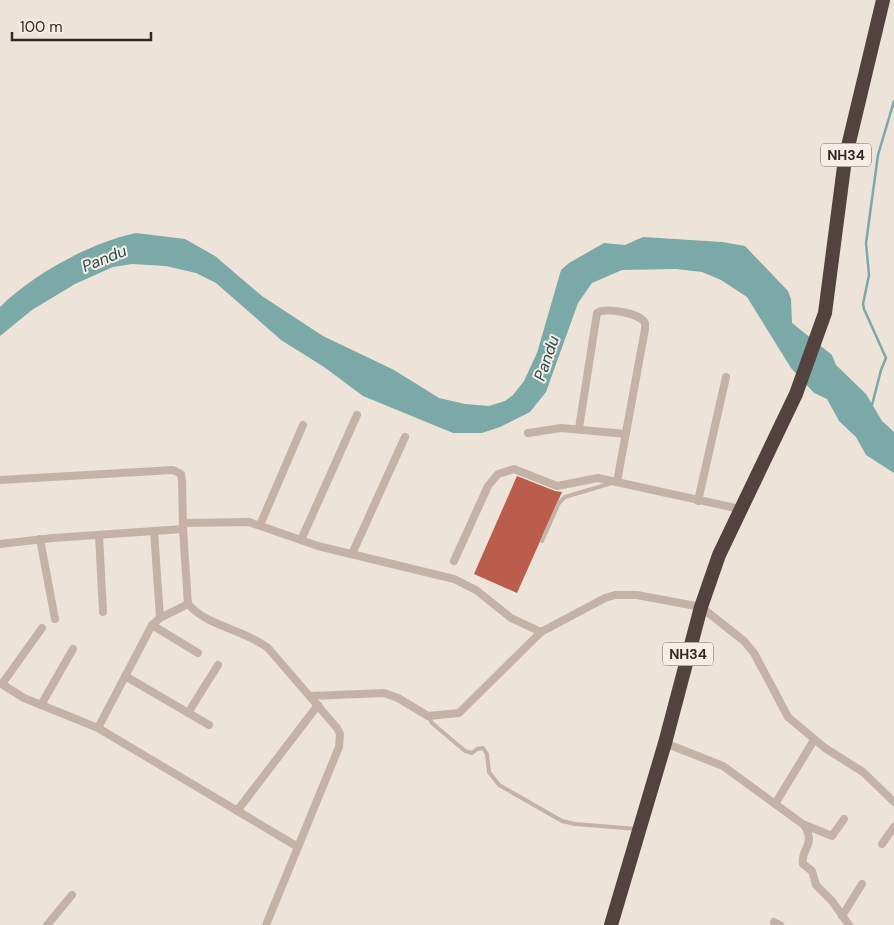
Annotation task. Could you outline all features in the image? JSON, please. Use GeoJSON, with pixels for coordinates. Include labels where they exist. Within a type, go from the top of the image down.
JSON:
{"type":"FeatureCollection","features":[{"type":"Feature","properties":{"kind":"highway","name":"NH34"},"geometry":{"type":"LineString","coordinates":[[611,925],[665,743],[701,607],[719,555],[796,394],[825,313],[845,159],[883,0]]}},
{"type":"Feature","properties":{"kind":"street"},"geometry":{"type":"LineString","coordinates":[[579,428],[597,313],[605,309],[639,316],[645,323],[617,482]]}},
{"type":"Feature","properties":{"kind":"street"},"geometry":{"type":"LineString","coordinates":[[698,501],[726,377]]}},
{"type":"Feature","properties":{"kind":"street"},"geometry":{"type":"LineString","coordinates":[[301,540],[357,415]]}},
{"type":"Feature","properties":{"kind":"street"},"geometry":{"type":"LineString","coordinates":[[260,525],[303,425]]}},
{"type":"Feature","properties":{"kind":"street"},"geometry":{"type":"LineString","coordinates":[[528,433],[548,429],[579,428],[626,434]]}},
{"type":"Feature","properties":{"kind":"street"},"geometry":{"type":"LineString","coordinates":[[352,554],[404,437]]}},
{"type":"Feature","properties":{"kind":"street"},"geometry":{"type":"LineString","coordinates":[[454,561],[488,486],[498,474],[514,469],[557,486],[593,477],[740,509]]}},
{"type":"Feature","properties":{"kind":"street"},"geometry":{"type":"LineString","coordinates":[[0,480],[173,470],[181,474],[188,604],[198,614],[261,643],[274,654],[337,728],[340,739],[266,925]]}},
{"type":"Feature","properties":{"kind":"street"},"geometry":{"type":"LineString","coordinates":[[0,544],[40,539],[154,531],[183,526],[241,521],[260,525],[301,540],[352,554],[454,579],[476,590],[511,618],[541,632]]}},
{"type":"Feature","properties":{"kind":"street"},"geometry":{"type":"LineString","coordinates":[[154,531],[160,618]]}},
{"type":"Feature","properties":{"kind":"street"},"geometry":{"type":"LineString","coordinates":[[99,535],[103,612]]}},
{"type":"Feature","properties":{"kind":"street"},"geometry":{"type":"LineString","coordinates":[[40,539],[55,619]]}},
{"type":"Feature","properties":{"kind":"street"},"geometry":{"type":"LineString","coordinates":[[310,696],[384,693],[398,698],[428,716],[450,715],[465,709],[541,632],[615,595],[637,595],[701,607],[744,641],[761,662],[788,717],[814,740],[863,772],[894,802]]}},
{"type":"Feature","properties":{"kind":"street"},"geometry":{"type":"LineString","coordinates":[[98,728],[152,625],[160,618],[188,604]]}},
{"type":"Feature","properties":{"kind":"street"},"geometry":{"type":"LineString","coordinates":[[152,625],[198,653]]}},
{"type":"Feature","properties":{"kind":"street"},"geometry":{"type":"LineString","coordinates":[[42,628],[1,683],[41,705],[98,728],[298,847]]}},
{"type":"Feature","properties":{"kind":"street"},"geometry":{"type":"LineString","coordinates":[[41,705],[73,649]]}},
{"type":"Feature","properties":{"kind":"street"},"geometry":{"type":"LineString","coordinates":[[188,713],[218,665]]}},
{"type":"Feature","properties":{"kind":"street"},"geometry":{"type":"LineString","coordinates":[[125,676],[209,725]]}},
{"type":"Feature","properties":{"kind":"street"},"geometry":{"type":"LineString","coordinates":[[237,811],[318,705]]}},
{"type":"Feature","properties":{"kind":"street"},"geometry":{"type":"LineString","coordinates":[[775,804],[814,740]]}},
{"type":"Feature","properties":{"kind":"street"},"geometry":{"type":"LineString","coordinates":[[665,743],[723,766],[804,825],[832,836],[844,818]]}},
{"type":"Feature","properties":{"kind":"street"},"geometry":{"type":"LineString","coordinates":[[804,825],[810,840],[809,846],[802,858],[802,864],[812,871],[816,885],[832,901],[849,925]]}},
{"type":"Feature","properties":{"kind":"street"},"geometry":{"type":"LineString","coordinates":[[882,844],[894,827]]}},
{"type":"Feature","properties":{"kind":"street"},"geometry":{"type":"LineString","coordinates":[[842,916],[862,884]]}},
{"type":"Feature","properties":{"kind":"street"},"geometry":{"type":"LineString","coordinates":[[47,925],[72,895]]}},
{"type":"Feature","properties":{"kind":"lane"},"geometry":{"type":"LineString","coordinates":[[542,541],[559,503],[565,496],[617,482]]}},
{"type":"Feature","properties":{"kind":"lane"},"geometry":{"type":"LineString","coordinates":[[428,716],[465,751],[472,753],[476,749],[483,748],[487,754],[489,772],[499,785],[562,821],[575,824],[640,829]]}},
{"type":"Feature","properties":{"kind":"water","name":"Pandu"},"geometry":{"type":"Polygon","coordinates":[[[136,233],[185,239],[215,256],[262,296],[323,336],[394,370],[439,398],[465,404],[489,406],[505,401],[513,395],[524,381],[537,353],[561,270],[569,263],[604,243],[625,245],[643,237],[722,242],[745,246],[788,291],[791,299],[792,323],[832,355],[836,365],[866,394],[882,421],[894,432],[894,473],[866,455],[856,437],[839,421],[827,399],[814,393],[791,368],[747,297],[721,280],[702,272],[676,269],[622,270],[592,283],[578,303],[546,392],[530,412],[500,427],[482,433],[453,433],[363,396],[324,367],[281,340],[216,283],[196,273],[166,266],[132,264],[113,267],[75,284],[32,310],[0,336],[0,307],[28,283],[63,261],[82,252],[119,237],[136,233]]]}},
{"type":"Feature","properties":{"kind":"building"},"geometry":{"type":"Polygon","coordinates":[[[517,476],[562,492],[517,593],[474,574],[517,476]]]}},
{"type":"Feature","properties":{"kind":"waterway"},"geometry":{"type":"LineString","coordinates":[[872,405],[886,358],[863,304],[869,275],[866,243],[878,155],[894,101]]}}]}
